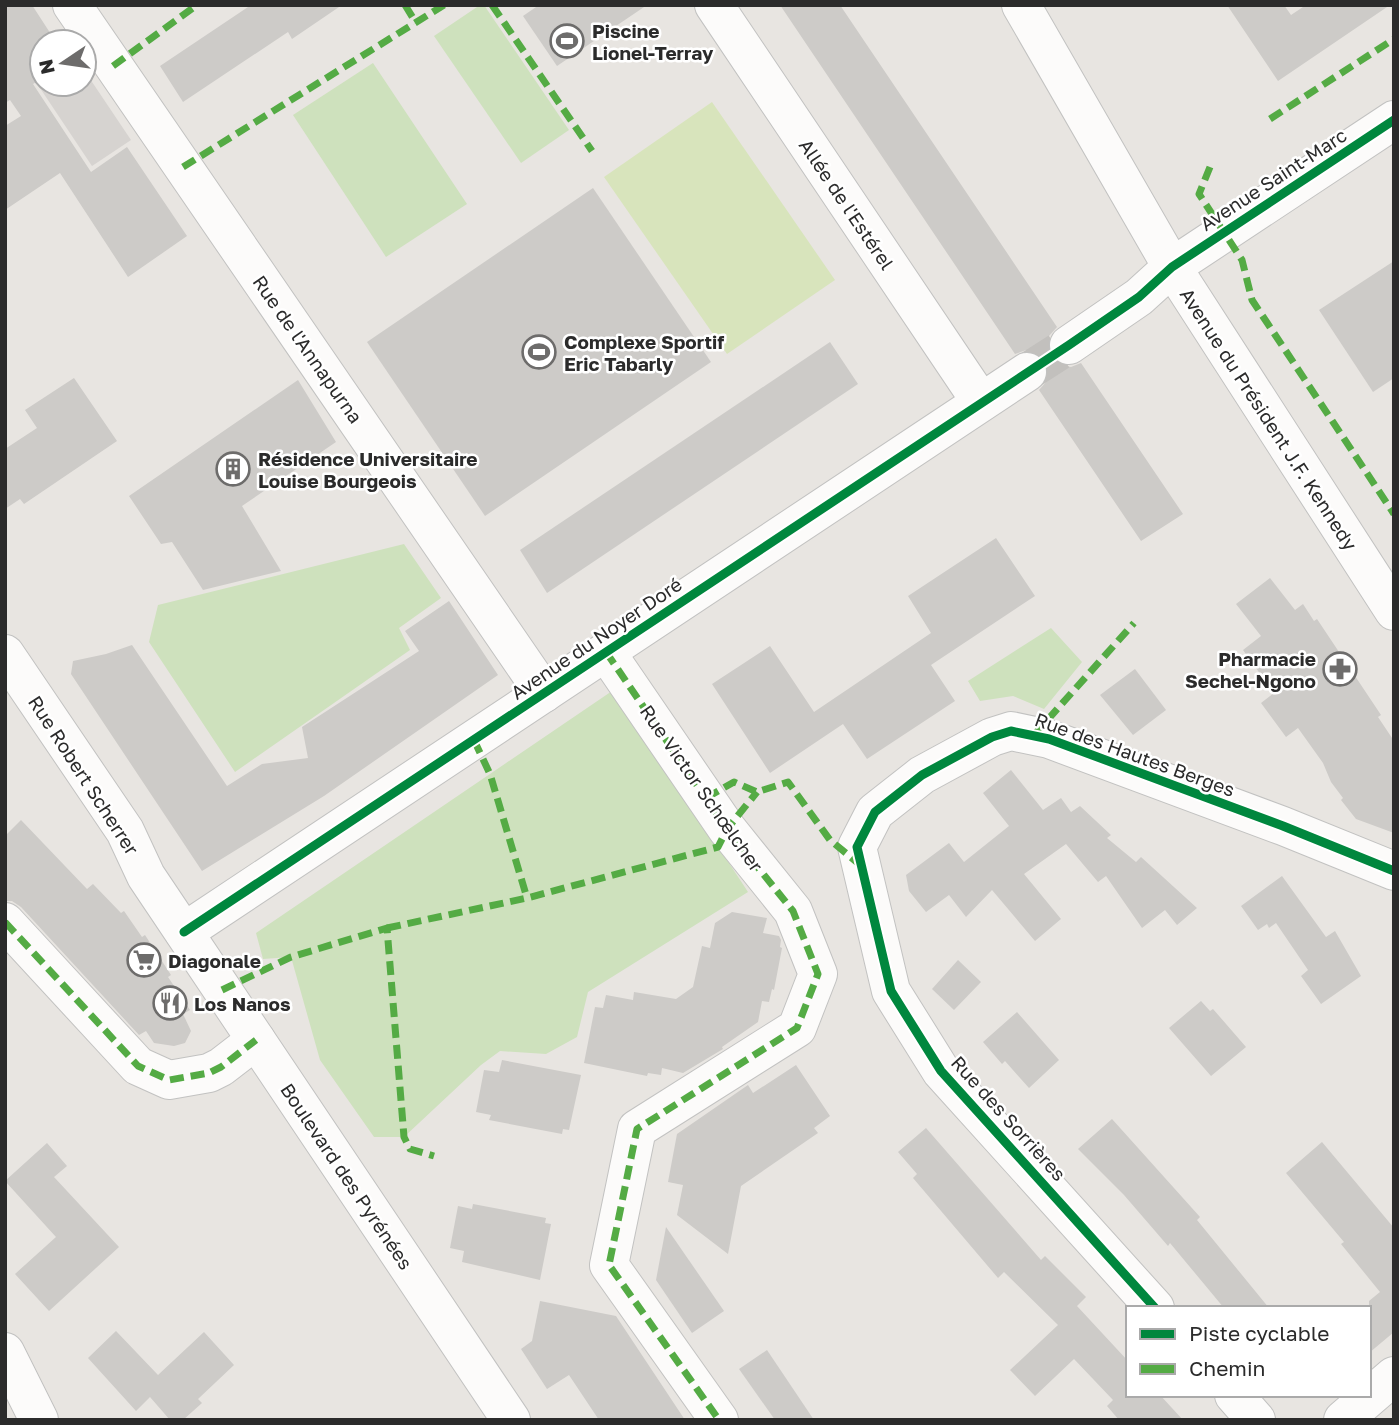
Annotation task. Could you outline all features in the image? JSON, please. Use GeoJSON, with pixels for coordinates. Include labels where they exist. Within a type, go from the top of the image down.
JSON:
{"type":"FeatureCollection","features":[{"type":"Feature","properties":{"kind":"street","name":"Rue de l'Annapurna"},"geometry":{"type":"LineString","coordinates":[[72,5],[544,693]]}},
{"type":"Feature","properties":{"kind":"street","name":"Allée de l'Estérel"},"geometry":{"type":"LineString","coordinates":[[714,5],[981,402]]}},
{"type":"Feature","properties":{"kind":"street","name":"Avenue du Président J.F. Kennedy"},"geometry":{"type":"LineString","coordinates":[[1021,5],[1171,267],[1388,592]]}},
{"type":"Feature","properties":{"kind":"street","name":"Avenue Saint-Marc"},"geometry":{"type":"LineString","coordinates":[[1171,267],[1394,120]]}},
{"type":"Feature","properties":{"kind":"street"},"geometry":{"type":"LineString","coordinates":[[1069,345],[1139,297],[1171,267]]}},
{"type":"Feature","properties":{"kind":"street","name":"Avenue du Noyer Doré"},"geometry":{"type":"LineString","coordinates":[[184,932],[1027,372]]}},
{"type":"Feature","properties":{"kind":"street","name":"Rue Victor Schœlcher"},"geometry":{"type":"LineString","coordinates":[[606,652],[727,829],[793,911],[818,974],[797,1028],[637,1129],[609,1265],[719,1420]]}},
{"type":"Feature","properties":{"kind":"street","name":"Rue Robert Scherrer"},"geometry":{"type":"LineString","coordinates":[[5,654],[125,831],[146,876],[184,932]]}},
{"type":"Feature","properties":{"kind":"street","name":"Rue des Hautes Berges"},"geometry":{"type":"LineString","coordinates":[[857,847],[875,812],[922,775],[992,737],[1011,731],[1049,739],[1283,826],[1394,871]]}},
{"type":"Feature","properties":{"kind":"street","name":"Rue des Sorrières"},"geometry":{"type":"LineString","coordinates":[[857,847],[891,991],[941,1071],[1153,1306]]}},
{"type":"Feature","properties":{"kind":"street"},"geometry":{"type":"LineString","coordinates":[[5,922],[138,1066],[169,1080],[209,1073],[256,1040]]}},
{"type":"Feature","properties":{"kind":"street","name":"Boulevard des Pyrénées"},"geometry":{"type":"LineString","coordinates":[[184,932],[511,1420]]}},
{"type":"Feature","properties":{"kind":"street"},"geometry":{"type":"LineString","coordinates":[[5,1352],[39,1420]]}},
{"type":"Feature","properties":{"kind":"street"},"geometry":{"type":"LineString","coordinates":[[1371,1396],[1394,1377]]}},
{"type":"Feature","properties":{"kind":"street"},"geometry":{"type":"LineString","coordinates":[[1236,1397],[1256,1420]]}},
{"type":"Feature","properties":{"kind":"street"},"geometry":{"type":"LineString","coordinates":[[1343,1420],[1370,1397]]}},
{"type":"Feature","properties":{"kind":"green space"},"geometry":{"type":"Polygon","coordinates":[[[480,5],[484,5],[569,130],[521,163],[434,36],[480,5]]]}},
{"type":"Feature","properties":{"kind":"green space"},"geometry":{"type":"Polygon","coordinates":[[[373,63],[467,204],[386,257],[293,115],[373,63]]]}},
{"type":"Feature","properties":{"kind":"green space"},"geometry":{"type":"Polygon","coordinates":[[[712,102],[835,280],[727,354],[604,177],[712,102]]]}},
{"type":"Feature","properties":{"kind":"green space"},"geometry":{"type":"Polygon","coordinates":[[[404,544],[441,598],[399,628],[410,650],[235,772],[149,642],[158,605],[404,544]]]}},
{"type":"Feature","properties":{"kind":"green space"},"geometry":{"type":"Polygon","coordinates":[[[1051,628],[1082,662],[1044,709],[1013,696],[980,701],[968,681],[1051,628]]]}},
{"type":"Feature","properties":{"kind":"green space"},"geometry":{"type":"Polygon","coordinates":[[[615,689],[748,892],[588,992],[577,1037],[546,1054],[500,1051],[481,1065],[404,1137],[374,1137],[320,1060],[291,957],[263,959],[256,933],[615,689]]]}},
{"type":"Feature","properties":{"kind":"shaded area"},"geometry":{"type":"Polygon","coordinates":[[[98,91],[131,140],[92,166],[47,98],[98,98],[98,91]]]}},
{"type":"Feature","properties":{"kind":"building"},"geometry":{"type":"Polygon","coordinates":[[[5,5],[32,5],[47,28],[28,28],[28,98],[42,98],[91,172],[127,147],[187,236],[128,277],[60,173],[5,210],[5,126],[21,116],[10,100],[5,103],[5,5]]]}},
{"type":"Feature","properties":{"kind":"building"},"geometry":{"type":"Polygon","coordinates":[[[251,5],[342,5],[292,39],[288,32],[183,102],[160,66],[251,5]]]}},
{"type":"Feature","properties":{"kind":"building","name":"Piscine Lionel-Terray"},"geometry":{"type":"Polygon","coordinates":[[[539,5],[647,5],[557,66],[523,16],[539,5]]]}},
{"type":"Feature","properties":{"kind":"building"},"geometry":{"type":"Polygon","coordinates":[[[780,5],[840,5],[1057,327],[1049,336],[1047,346],[1051,357],[1060,365],[1071,367],[1081,363],[1183,514],[1141,541],[1039,390],[1046,382],[1049,371],[1045,359],[1026,350],[1015,354],[780,5]]]}},
{"type":"Feature","properties":{"kind":"building"},"geometry":{"type":"Polygon","coordinates":[[[1227,5],[1284,5],[1291,15],[1306,5],[1390,5],[1278,81],[1227,5]]]}},
{"type":"Feature","properties":{"kind":"building","name":"Complexe Sportif Eric Tabarly"},"geometry":{"type":"Polygon","coordinates":[[[593,188],[711,362],[485,516],[367,342],[593,188]]]}},
{"type":"Feature","properties":{"kind":"building"},"geometry":{"type":"Polygon","coordinates":[[[1394,261],[1394,378],[1373,392],[1319,310],[1394,261]]]}},
{"type":"Feature","properties":{"kind":"building"},"geometry":{"type":"Polygon","coordinates":[[[830,342],[858,384],[547,593],[520,550],[830,342]]]}},
{"type":"Feature","properties":{"kind":"building"},"geometry":{"type":"Polygon","coordinates":[[[74,378],[117,441],[24,504],[20,499],[5,509],[5,449],[37,428],[25,410],[74,378]]]}},
{"type":"Feature","properties":{"kind":"building","name":"Résidence Universitaire Louise Bourgeois"},"geometry":{"type":"Polygon","coordinates":[[[298,380],[336,442],[242,506],[281,571],[203,590],[172,542],[161,544],[129,496],[298,380]]]}},
{"type":"Feature","properties":{"kind":"building"},"geometry":{"type":"Polygon","coordinates":[[[996,538],[1035,596],[931,665],[955,701],[867,759],[843,724],[770,773],[712,684],[770,646],[814,712],[931,633],[908,596],[996,538]]]}},
{"type":"Feature","properties":{"kind":"building"},"geometry":{"type":"Polygon","coordinates":[[[1270,578],[1295,610],[1303,604],[1314,621],[1317,619],[1381,715],[1378,717],[1394,741],[1394,833],[1356,819],[1341,800],[1343,798],[1331,782],[1323,763],[1298,728],[1286,737],[1261,703],[1274,693],[1243,650],[1261,636],[1236,604],[1270,578]]]}},
{"type":"Feature","properties":{"kind":"building"},"geometry":{"type":"Polygon","coordinates":[[[449,601],[498,675],[324,796],[202,871],[71,674],[73,661],[132,645],[227,786],[262,764],[308,758],[302,727],[419,651],[405,631],[449,601]]]}},
{"type":"Feature","properties":{"kind":"building"},"geometry":{"type":"Polygon","coordinates":[[[1135,669],[1166,710],[1133,735],[1100,695],[1135,669]]]}},
{"type":"Feature","properties":{"kind":"building"},"geometry":{"type":"Polygon","coordinates":[[[1011,770],[1043,810],[1061,798],[1071,812],[1080,806],[1111,835],[1107,838],[1136,862],[1141,857],[1197,908],[1177,925],[1165,910],[1142,928],[1106,876],[1098,882],[1066,844],[1024,874],[1061,919],[1035,941],[992,890],[966,917],[949,895],[926,912],[909,891],[906,875],[949,843],[964,862],[1009,826],[983,793],[1011,770]]]}},
{"type":"Feature","properties":{"kind":"building"},"geometry":{"type":"Polygon","coordinates":[[[21,820],[87,889],[93,884],[121,913],[124,911],[142,937],[145,935],[190,1010],[183,1014],[191,1031],[185,1043],[174,1046],[154,1043],[146,1031],[139,1035],[21,907],[12,901],[5,901],[5,836],[21,820]]]}},
{"type":"Feature","properties":{"kind":"building"},"geometry":{"type":"Polygon","coordinates":[[[1282,876],[1326,937],[1335,931],[1361,976],[1321,1004],[1301,976],[1308,970],[1276,923],[1269,928],[1267,924],[1258,930],[1241,906],[1282,876]]]}},
{"type":"Feature","properties":{"kind":"building"},"geometry":{"type":"Polygon","coordinates":[[[732,912],[767,918],[763,933],[779,936],[781,940],[774,990],[772,989],[769,1002],[762,1001],[758,1022],[722,1047],[723,1049],[683,1073],[662,1068],[661,1075],[648,1073],[647,1076],[584,1063],[595,1007],[603,1008],[606,995],[633,1000],[634,992],[676,999],[693,987],[702,946],[710,948],[715,923],[732,912]]]}},
{"type":"Feature","properties":{"kind":"building"},"geometry":{"type":"Polygon","coordinates":[[[958,960],[981,982],[954,1010],[932,989],[958,960]]]}},
{"type":"Feature","properties":{"kind":"building"},"geometry":{"type":"Polygon","coordinates":[[[1201,1001],[1210,1011],[1213,1009],[1246,1047],[1211,1076],[1169,1028],[1201,1001]]]}},
{"type":"Feature","properties":{"kind":"building"},"geometry":{"type":"Polygon","coordinates":[[[1017,1012],[1059,1060],[1029,1088],[1005,1061],[1002,1064],[983,1042],[1017,1012]]]}},
{"type":"Feature","properties":{"kind":"building"},"geometry":{"type":"Polygon","coordinates":[[[502,1060],[581,1075],[569,1130],[563,1129],[562,1134],[489,1120],[491,1115],[476,1112],[484,1070],[499,1072],[502,1060]]]}},
{"type":"Feature","properties":{"kind":"building"},"geometry":{"type":"Polygon","coordinates":[[[796,1065],[830,1116],[814,1128],[818,1133],[741,1186],[728,1254],[677,1215],[683,1185],[668,1182],[677,1134],[748,1085],[753,1093],[796,1065]]]}},
{"type":"Feature","properties":{"kind":"building"},"geometry":{"type":"Polygon","coordinates":[[[1112,1119],[1200,1217],[1197,1220],[1267,1306],[1222,1306],[1170,1243],[1168,1246],[1124,1195],[1078,1149],[1112,1119]]]}},
{"type":"Feature","properties":{"kind":"building"},"geometry":{"type":"Polygon","coordinates":[[[926,1128],[1041,1260],[1045,1256],[1086,1297],[1077,1306],[1126,1359],[1126,1397],[1162,1397],[1183,1420],[1119,1420],[1107,1406],[1113,1400],[1074,1359],[1035,1396],[1010,1370],[1058,1325],[1004,1272],[998,1278],[913,1178],[917,1174],[898,1152],[926,1128]]]}},
{"type":"Feature","properties":{"kind":"building"},"geometry":{"type":"Polygon","coordinates":[[[1322,1142],[1394,1228],[1394,1332],[1371,1351],[1369,1301],[1380,1292],[1341,1244],[1344,1242],[1286,1173],[1322,1142]]]}},
{"type":"Feature","properties":{"kind":"building"},"geometry":{"type":"Polygon","coordinates":[[[47,1143],[67,1166],[54,1177],[119,1247],[49,1311],[15,1274],[56,1237],[5,1181],[47,1143]]]}},
{"type":"Feature","properties":{"kind":"building"},"geometry":{"type":"Polygon","coordinates":[[[473,1204],[546,1218],[545,1223],[551,1224],[540,1280],[462,1262],[464,1251],[450,1248],[458,1206],[472,1209],[473,1204]]]}},
{"type":"Feature","properties":{"kind":"building"},"geometry":{"type":"Polygon","coordinates":[[[666,1227],[724,1311],[692,1333],[656,1280],[666,1227]]]}},
{"type":"Feature","properties":{"kind":"building"},"geometry":{"type":"Polygon","coordinates":[[[540,1301],[616,1316],[685,1420],[599,1420],[569,1375],[547,1389],[521,1349],[532,1341],[540,1301]]]}},
{"type":"Feature","properties":{"kind":"building"},"geometry":{"type":"Polygon","coordinates":[[[116,1331],[158,1375],[204,1332],[234,1365],[198,1399],[202,1403],[183,1420],[170,1420],[150,1397],[136,1411],[88,1358],[116,1331]]]}},
{"type":"Feature","properties":{"kind":"building"},"geometry":{"type":"Polygon","coordinates":[[[767,1350],[814,1420],[775,1420],[739,1369],[767,1350]]]}},
{"type":"Feature","properties":{"kind":"tunnel"},"geometry":{"type":"LineString","coordinates":[[1027,372],[1069,345]]}},
{"type":"Feature","properties":{"kind":"marked path"},"geometry":{"type":"LineString","coordinates":[[113,66],[197,5]]}},
{"type":"Feature","properties":{"kind":"marked path"},"geometry":{"type":"LineString","coordinates":[[405,5],[416,23]]}},
{"type":"Feature","properties":{"kind":"marked path"},"geometry":{"type":"LineString","coordinates":[[183,167],[444,5]]}},
{"type":"Feature","properties":{"kind":"marked path"},"geometry":{"type":"LineString","coordinates":[[492,5],[592,151]]}},
{"type":"Feature","properties":{"kind":"marked path"},"geometry":{"type":"LineString","coordinates":[[1270,119],[1394,39]]}},
{"type":"Feature","properties":{"kind":"marked path"},"geometry":{"type":"LineString","coordinates":[[1210,167],[1199,194],[1242,260],[1252,300],[1394,514]]}},
{"type":"Feature","properties":{"kind":"marked path"},"geometry":{"type":"LineString","coordinates":[[1034,735],[1134,623]]}},
{"type":"Feature","properties":{"kind":"marked path"},"geometry":{"type":"LineString","coordinates":[[606,652],[727,829],[793,911],[818,974],[797,1028],[637,1129],[609,1265],[719,1420]]}},
{"type":"Feature","properties":{"kind":"marked path"},"geometry":{"type":"LineString","coordinates":[[474,740],[490,774],[527,898]]}},
{"type":"Feature","properties":{"kind":"marked path"},"geometry":{"type":"LineString","coordinates":[[706,798],[734,782],[757,792],[788,782],[830,840],[859,864]]}},
{"type":"Feature","properties":{"kind":"marked path"},"geometry":{"type":"LineString","coordinates":[[387,928],[527,898],[718,847],[727,829],[757,792]]}},
{"type":"Feature","properties":{"kind":"marked path"},"geometry":{"type":"LineString","coordinates":[[5,922],[138,1066],[169,1080],[209,1073],[256,1040]]}},
{"type":"Feature","properties":{"kind":"marked path"},"geometry":{"type":"LineString","coordinates":[[222,990],[291,957],[387,928],[404,1137],[410,1149],[434,1156]]}},
{"type":"Feature","properties":{"kind":"cycle path"},"geometry":{"type":"LineString","coordinates":[[184,932],[1069,345],[1139,297],[1172,267],[1394,120]]}},
{"type":"Feature","properties":{"kind":"cycle path"},"geometry":{"type":"LineString","coordinates":[[1153,1306],[941,1071],[891,991],[857,847],[875,812],[922,775],[992,737],[1011,731],[1049,739],[1283,826],[1394,871]]}},
{"type":"Feature","properties":{"kind":"place","name":"Piscine Lionel-Terray"},"geometry":{"type":"Point","coordinates":[567,41]}},
{"type":"Feature","properties":{"kind":"place","name":"Complexe Sportif Eric Tabarly"},"geometry":{"type":"Point","coordinates":[539,352]}},
{"type":"Feature","properties":{"kind":"place","name":"Résidence Universitaire Louise Bourgeois"},"geometry":{"type":"Point","coordinates":[233,469]}},
{"type":"Feature","properties":{"kind":"place","name":"Pharmacie Sechel-Ngono"},"geometry":{"type":"Point","coordinates":[1340,669]}},
{"type":"Feature","properties":{"kind":"place","name":"Diagonale"},"geometry":{"type":"Point","coordinates":[144,960]}},
{"type":"Feature","properties":{"kind":"place","name":"Los Nanos"},"geometry":{"type":"Point","coordinates":[170,1003]}}]}
